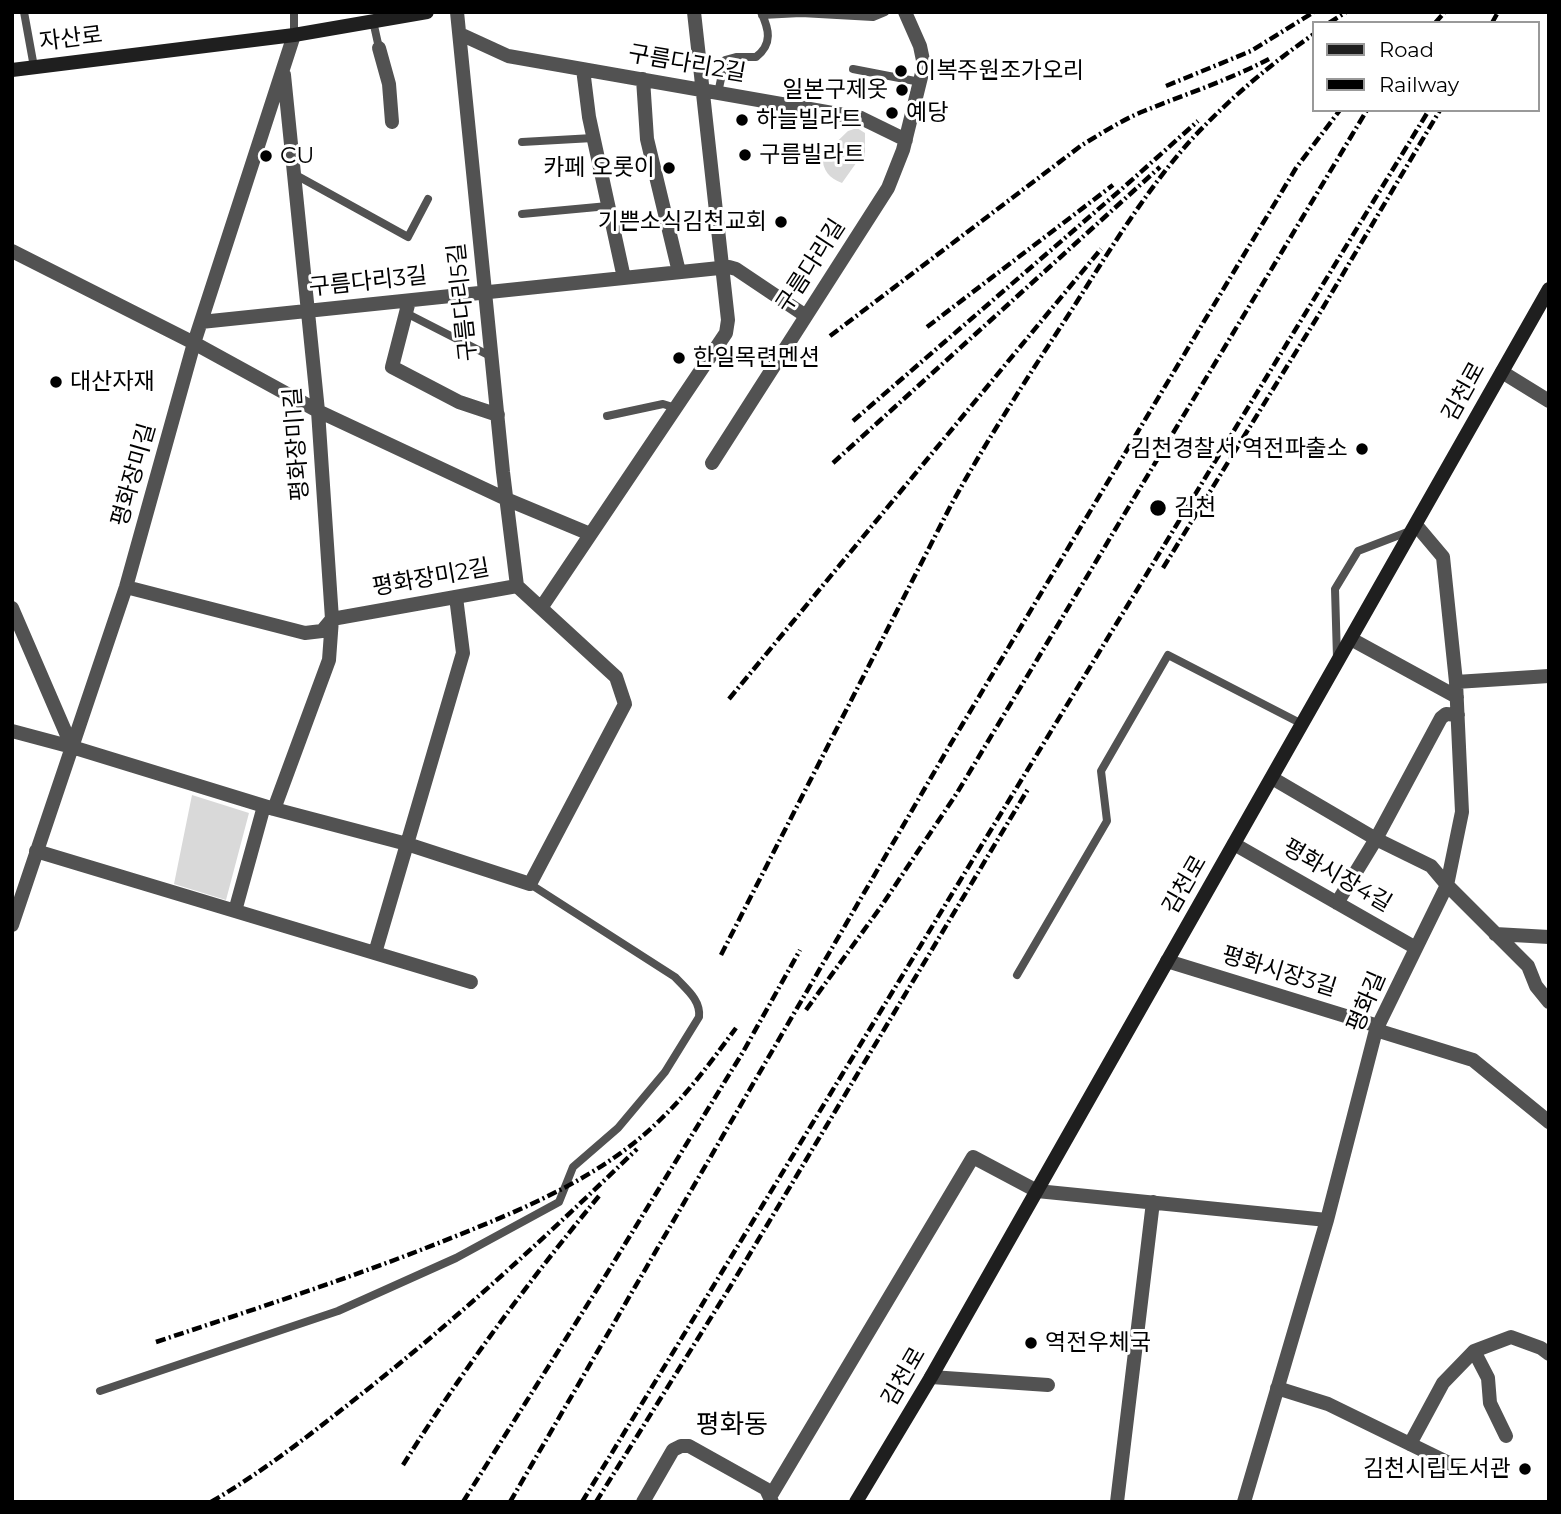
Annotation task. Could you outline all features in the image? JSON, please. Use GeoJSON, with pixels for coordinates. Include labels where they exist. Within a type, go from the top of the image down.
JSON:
{"type":"FeatureCollection","features":[{"type":"Feature","properties":{"kind":"street","name":"자산로"},"geometry":{"type":"LineString","coordinates":[[12,71],[294,35],[427,12]]}},
{"type":"Feature","properties":{"kind":"street","name":"구름다리5길"},"geometry":{"type":"LineString","coordinates":[[457,12],[517,586]]}},
{"type":"Feature","properties":{"kind":"street"},"geometry":{"type":"LineString","coordinates":[[541,608],[726,333],[728,320],[694,12]]}},
{"type":"Feature","properties":{"kind":"street","name":"구름다리길"},"geometry":{"type":"LineString","coordinates":[[712,463],[888,188],[906,140],[924,65],[923,55],[905,12]]}},
{"type":"Feature","properties":{"kind":"street","name":"구름다리2길"},"geometry":{"type":"LineString","coordinates":[[460,34],[508,56],[861,118],[906,140]]}},
{"type":"Feature","properties":{"kind":"street","name":"평화장미길"},"geometry":{"type":"LineString","coordinates":[[12,925],[126,587],[194,343],[294,35]]}},
{"type":"Feature","properties":{"kind":"street"},"geometry":{"type":"LineString","coordinates":[[379,48],[389,85],[392,122]]}},
{"type":"Feature","properties":{"kind":"street","name":"평화장미1길"},"geometry":{"type":"LineString","coordinates":[[235,911],[269,807],[329,660],[332,619],[318,411],[284,66]]}},
{"type":"Feature","properties":{"kind":"street"},"geometry":{"type":"LineString","coordinates":[[583,69],[593,138],[624,278]]}},
{"type":"Feature","properties":{"kind":"street"},"geometry":{"type":"LineString","coordinates":[[643,79],[647,139],[679,272]]}},
{"type":"Feature","properties":{"kind":"street"},"geometry":{"type":"LineString","coordinates":[[12,251],[194,343],[318,411],[506,499],[590,534]]}},
{"type":"Feature","properties":{"kind":"street","name":"구름다리3길"},"geometry":{"type":"LineString","coordinates":[[201,322],[307,311],[407,307],[485,293],[721,268],[736,269],[806,316]]}},
{"type":"Feature","properties":{"kind":"street","name":"김천로"},"geometry":{"type":"LineString","coordinates":[[856,1502],[931,1377],[1549,289]]}},
{"type":"Feature","properties":{"kind":"street"},"geometry":{"type":"LineString","coordinates":[[407,307],[392,367],[458,402],[498,415]]}},
{"type":"Feature","properties":{"kind":"street"},"geometry":{"type":"LineString","coordinates":[[1502,372],[1549,401]]}},
{"type":"Feature","properties":{"kind":"street","name":"평화길"},"geometry":{"type":"LineString","coordinates":[[1244,1502],[1326,1220],[1377,1028],[1447,886],[1462,812],[1456,682],[1443,557],[1414,527]]}},
{"type":"Feature","properties":{"kind":"street","name":"평화장미2길"},"geometry":{"type":"LineString","coordinates":[[126,587],[305,633],[322,631],[332,619],[517,586],[615,677],[625,704],[530,884]]}},
{"type":"Feature","properties":{"kind":"street"},"geometry":{"type":"LineString","coordinates":[[375,953],[463,653],[456,597]]}},
{"type":"Feature","properties":{"kind":"street"},"geometry":{"type":"LineString","coordinates":[[12,608],[72,747]]}},
{"type":"Feature","properties":{"kind":"street"},"geometry":{"type":"LineString","coordinates":[[1351,639],[1457,697]]}},
{"type":"Feature","properties":{"kind":"street"},"geometry":{"type":"LineString","coordinates":[[1456,682],[1549,676]]}},
{"type":"Feature","properties":{"kind":"street"},"geometry":{"type":"LineString","coordinates":[[1337,903],[1376,839],[1441,718],[1446,714],[1458,715]]}},
{"type":"Feature","properties":{"kind":"street"},"geometry":{"type":"LineString","coordinates":[[12,731],[269,807],[407,844],[530,884]]}},
{"type":"Feature","properties":{"kind":"street"},"geometry":{"type":"LineString","coordinates":[[1272,778],[1376,839],[1431,866],[1447,886],[1528,966],[1536,986],[1549,1002]]}},
{"type":"Feature","properties":{"kind":"street","name":"평화시장4길"},"geometry":{"type":"LineString","coordinates":[[1234,844],[1416,948]]}},
{"type":"Feature","properties":{"kind":"street"},"geometry":{"type":"LineString","coordinates":[[36,851],[471,982]]}},
{"type":"Feature","properties":{"kind":"street"},"geometry":{"type":"LineString","coordinates":[[1495,934],[1549,937]]}},
{"type":"Feature","properties":{"kind":"street","name":"평화시장3길"},"geometry":{"type":"LineString","coordinates":[[1167,961],[1474,1060],[1549,1122]]}},
{"type":"Feature","properties":{"kind":"street"},"geometry":{"type":"LineString","coordinates":[[771,1500],[973,1157],[1037,1191],[1326,1220]]}},
{"type":"Feature","properties":{"kind":"street"},"geometry":{"type":"LineString","coordinates":[[1116,1502],[1153,1202]]}},
{"type":"Feature","properties":{"kind":"street"},"geometry":{"type":"LineString","coordinates":[[1410,1444],[1443,1383],[1475,1351],[1511,1337],[1541,1348],[1549,1354]]}},
{"type":"Feature","properties":{"kind":"street"},"geometry":{"type":"LineString","coordinates":[[1475,1351],[1488,1378],[1490,1403],[1506,1436]]}},
{"type":"Feature","properties":{"kind":"street"},"geometry":{"type":"LineString","coordinates":[[931,1377],[1048,1384]]}},
{"type":"Feature","properties":{"kind":"street"},"geometry":{"type":"LineString","coordinates":[[1277,1388],[1328,1404],[1453,1465]]}},
{"type":"Feature","properties":{"kind":"street"},"geometry":{"type":"LineString","coordinates":[[643,1502],[673,1450],[681,1446],[689,1446],[766,1489],[771,1500]]}},
{"type":"Feature","properties":{"kind":"lane"},"geometry":{"type":"LineString","coordinates":[[24,12],[34,67]]}},
{"type":"Feature","properties":{"kind":"lane"},"geometry":{"type":"LineString","coordinates":[[294,12],[294,35]]}},
{"type":"Feature","properties":{"kind":"lane"},"geometry":{"type":"LineString","coordinates":[[718,93],[725,60],[756,57],[767,46],[768,33],[762,14],[873,17],[885,12]]}},
{"type":"Feature","properties":{"kind":"lane"},"geometry":{"type":"LineString","coordinates":[[373,22],[379,48]]}},
{"type":"Feature","properties":{"kind":"lane"},"geometry":{"type":"LineString","coordinates":[[853,69],[920,82]]}},
{"type":"Feature","properties":{"kind":"lane"},"geometry":{"type":"LineString","coordinates":[[522,142],[593,138]]}},
{"type":"Feature","properties":{"kind":"lane"},"geometry":{"type":"LineString","coordinates":[[294,174],[408,237],[428,199]]}},
{"type":"Feature","properties":{"kind":"lane"},"geometry":{"type":"LineString","coordinates":[[522,214],[608,206]]}},
{"type":"Feature","properties":{"kind":"lane"},"geometry":{"type":"LineString","coordinates":[[407,307],[492,357]]}},
{"type":"Feature","properties":{"kind":"lane"},"geometry":{"type":"LineString","coordinates":[[607,416],[663,404],[676,408]]}},
{"type":"Feature","properties":{"kind":"lane"},"geometry":{"type":"LineString","coordinates":[[1337,663],[1335,589],[1358,551],[1414,527]]}},
{"type":"Feature","properties":{"kind":"lane"},"geometry":{"type":"LineString","coordinates":[[1017,975],[1107,821],[1101,771],[1168,655],[1302,724]]}},
{"type":"Feature","properties":{"kind":"lane"},"geometry":{"type":"LineString","coordinates":[[100,1391],[338,1311],[456,1258],[559,1202],[573,1167],[618,1128],[665,1072],[699,1017],[700,1009],[694,997],[676,977],[530,884]]}},
{"type":"Feature","properties":{"kind":"shaded area"},"geometry":{"type":"Polygon","coordinates":[[[857,128],[865,133],[865,158],[859,159],[842,183],[828,173],[822,156],[848,131],[857,128]]]}},
{"type":"Feature","properties":{"kind":"shaded area"},"geometry":{"type":"Polygon","coordinates":[[[192,795],[249,813],[226,900],[174,884],[192,795]]]}},
{"type":"Feature","properties":{"kind":"railway"},"geometry":{"type":"LineString","coordinates":[[1166,86],[1251,51],[1314,12]]}},
{"type":"Feature","properties":{"kind":"railway"},"geometry":{"type":"LineString","coordinates":[[1332,21],[1346,12]]}},
{"type":"Feature","properties":{"kind":"railway"},"geometry":{"type":"LineString","coordinates":[[1437,21],[1445,12]]}},
{"type":"Feature","properties":{"kind":"railway"},"geometry":{"type":"LineString","coordinates":[[1493,21],[1498,12]]}},
{"type":"Feature","properties":{"kind":"railway"},"geometry":{"type":"LineString","coordinates":[[721,955],[951,505],[979,455],[1113,245],[1157,181],[1190,141],[1249,84],[1312,35]]}},
{"type":"Feature","properties":{"kind":"railway"},"geometry":{"type":"LineString","coordinates":[[830,336],[1082,145],[1136,115],[1269,59]]}},
{"type":"Feature","properties":{"kind":"railway"},"geometry":{"type":"LineString","coordinates":[[510,1502],[950,745],[1296,168],[1338,112]]}},
{"type":"Feature","properties":{"kind":"railway"},"geometry":{"type":"LineString","coordinates":[[806,1010],[880,908],[957,793],[1366,112]]}},
{"type":"Feature","properties":{"kind":"railway"},"geometry":{"type":"LineString","coordinates":[[582,1502],[1428,112]]}},
{"type":"Feature","properties":{"kind":"railway"},"geometry":{"type":"LineString","coordinates":[[1163,568],[1318,316],[1439,112]]}},
{"type":"Feature","properties":{"kind":"railway"},"geometry":{"type":"LineString","coordinates":[[853,421],[1198,121]]}},
{"type":"Feature","properties":{"kind":"railway"},"geometry":{"type":"LineString","coordinates":[[833,463],[1160,167]]}},
{"type":"Feature","properties":{"kind":"railway"},"geometry":{"type":"LineString","coordinates":[[927,327],[1113,185]]}},
{"type":"Feature","properties":{"kind":"railway"},"geometry":{"type":"LineString","coordinates":[[729,699],[1101,249]]}},
{"type":"Feature","properties":{"kind":"railway"},"geometry":{"type":"LineString","coordinates":[[596,1502],[730,1287],[1028,789]]}},
{"type":"Feature","properties":{"kind":"railway"},"geometry":{"type":"LineString","coordinates":[[463,1502],[743,1052],[800,950]]}},
{"type":"Feature","properties":{"kind":"railway"},"geometry":{"type":"LineString","coordinates":[[156,1342],[406,1256],[558,1191],[613,1158],[662,1118],[692,1086],[736,1028]]}},
{"type":"Feature","properties":{"kind":"railway"},"geometry":{"type":"LineString","coordinates":[[211,1502],[287,1452],[395,1367],[501,1276],[637,1149]]}},
{"type":"Feature","properties":{"kind":"railway"},"geometry":{"type":"LineString","coordinates":[[403,1465],[496,1328],[599,1196]]}},
{"type":"Feature","properties":{"kind":"place","name":"이복주원조가오리"},"geometry":{"type":"Point","coordinates":[901,71]}},
{"type":"Feature","properties":{"kind":"place","name":"일본구제옷"},"geometry":{"type":"Point","coordinates":[902,90]}},
{"type":"Feature","properties":{"kind":"place","name":"예당"},"geometry":{"type":"Point","coordinates":[892,113]}},
{"type":"Feature","properties":{"kind":"place","name":"하늘빌라트"},"geometry":{"type":"Point","coordinates":[742,120]}},
{"type":"Feature","properties":{"kind":"place","name":"구름빌라트"},"geometry":{"type":"Point","coordinates":[745,155]}},
{"type":"Feature","properties":{"kind":"place","name":"CU"},"geometry":{"type":"Point","coordinates":[266,156]}},
{"type":"Feature","properties":{"kind":"place","name":"카페 오롯이"},"geometry":{"type":"Point","coordinates":[669,168]}},
{"type":"Feature","properties":{"kind":"place","name":"기쁜소식김천교회"},"geometry":{"type":"Point","coordinates":[781,222]}},
{"type":"Feature","properties":{"kind":"place","name":"한일목련멘션"},"geometry":{"type":"Point","coordinates":[679,358]}},
{"type":"Feature","properties":{"kind":"place","name":"대산자재"},"geometry":{"type":"Point","coordinates":[56,382]}},
{"type":"Feature","properties":{"kind":"place","name":"김천경찰서 역전파출소"},"geometry":{"type":"Point","coordinates":[1362,449]}},
{"type":"Feature","properties":{"kind":"place","name":"김천"},"geometry":{"type":"Point","coordinates":[1158,508]}},
{"type":"Feature","properties":{"kind":"place","name":"역전우체국"},"geometry":{"type":"Point","coordinates":[1031,1343]}},
{"type":"Feature","properties":{"kind":"place","name":"김천시립도서관"},"geometry":{"type":"Point","coordinates":[1525,1469]}},
{"type":"Feature","properties":{"kind":"district","name":"평화동"},"geometry":{"type":"Point","coordinates":[732,1425]}}]}
